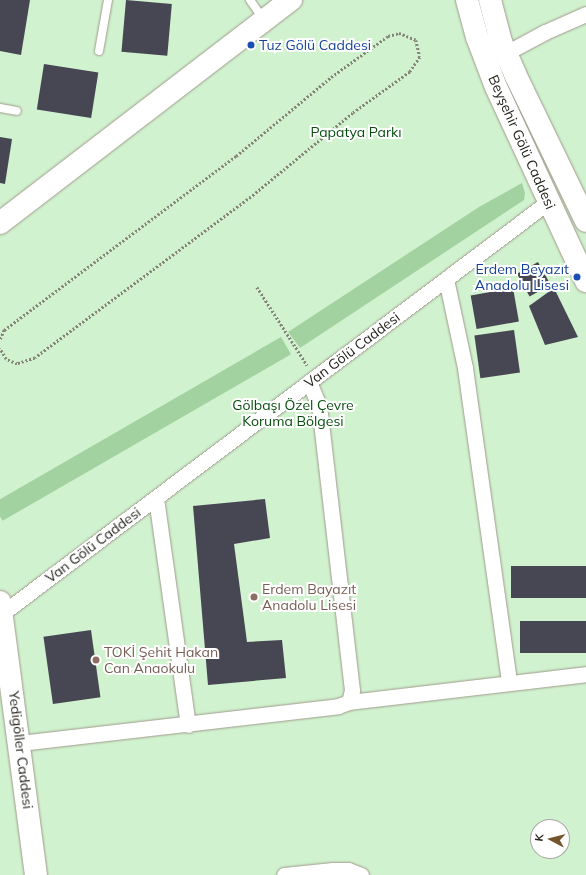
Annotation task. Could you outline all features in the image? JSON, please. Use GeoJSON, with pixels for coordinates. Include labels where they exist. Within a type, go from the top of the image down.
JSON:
{"type":"FeatureCollection","features":[{"type":"Feature","properties":{"kind":"street"},"geometry":{"type":"LineString","coordinates":[[0,223],[291,0]]}},
{"type":"Feature","properties":{"kind":"street","name":"Beyşehir Gölü Caddesi"},"geometry":{"type":"LineString","coordinates":[[467,0],[484,58],[586,281]]}},
{"type":"Feature","properties":{"kind":"street"},"geometry":{"type":"LineString","coordinates":[[490,0],[506,53],[582,212]]}},
{"type":"Feature","properties":{"kind":"street"},"geometry":{"type":"LineString","coordinates":[[506,53],[545,32],[586,14]]}},
{"type":"Feature","properties":{"kind":"street"},"geometry":{"type":"LineString","coordinates":[[563,174],[549,202],[582,212]]}},
{"type":"Feature","properties":{"kind":"street","name":"Van Gölü Caddesi"},"geometry":{"type":"LineString","coordinates":[[1,610],[156,498],[549,202]]}},
{"type":"Feature","properties":{"kind":"street"},"geometry":{"type":"LineString","coordinates":[[446,279],[465,368],[509,682]]}},
{"type":"Feature","properties":{"kind":"street"},"geometry":{"type":"LineString","coordinates":[[309,382],[319,405],[352,690],[349,702]]}},
{"type":"Feature","properties":{"kind":"street"},"geometry":{"type":"LineString","coordinates":[[156,498],[188,725]]}},
{"type":"Feature","properties":{"kind":"street","name":"Yedigöller Caddesi"},"geometry":{"type":"LineString","coordinates":[[1,610],[20,744],[36,875]]}},
{"type":"Feature","properties":{"kind":"street"},"geometry":{"type":"LineString","coordinates":[[20,744],[188,725],[338,706],[349,702],[586,674]]}},
{"type":"Feature","properties":{"kind":"street"},"geometry":{"type":"LineString","coordinates":[[284,875],[348,870],[361,875]]}},
{"type":"Feature","properties":{"kind":"lane"},"geometry":{"type":"LineString","coordinates":[[99,51],[108,0]]}},
{"type":"Feature","properties":{"kind":"lane"},"geometry":{"type":"LineString","coordinates":[[250,0],[265,20]]}},
{"type":"Feature","properties":{"kind":"lane"},"geometry":{"type":"LineString","coordinates":[[0,108],[17,111]]}},
{"type":"Feature","properties":{"kind":"path"},"geometry":{"type":"LineString","coordinates":[[0,339],[4,330],[236,156],[331,77],[388,36],[399,33],[416,40],[420,57],[410,72],[354,113],[251,197],[35,358],[17,364],[6,358],[0,348]]}},
{"type":"Feature","properties":{"kind":"path"},"geometry":{"type":"LineString","coordinates":[[257,287],[307,365]]}},
{"type":"Feature","properties":{"kind":"green space","name":"Gölbaşı Özel Çevre Koruma Bölgesi"},"geometry":{"type":"Polygon","coordinates":[[[0,0],[586,0],[586,875],[0,875],[0,0]]]}},
{"type":"Feature","properties":{"kind":"green space"},"geometry":{"type":"Polygon","coordinates":[[[522,183],[525,193],[524,200],[300,348],[288,332],[479,207],[522,183]]]}},
{"type":"Feature","properties":{"kind":"green space"},"geometry":{"type":"Polygon","coordinates":[[[281,337],[291,354],[3,521],[0,516],[0,499],[281,337]]]}},
{"type":"Feature","properties":{"kind":"building"},"geometry":{"type":"Polygon","coordinates":[[[0,0],[30,0],[21,55],[0,51],[0,0]]]}},
{"type":"Feature","properties":{"kind":"building"},"geometry":{"type":"Polygon","coordinates":[[[126,0],[172,4],[167,56],[121,52],[126,0]]]}},
{"type":"Feature","properties":{"kind":"building"},"geometry":{"type":"Polygon","coordinates":[[[44,64],[98,73],[91,118],[37,109],[44,64]]]}},
{"type":"Feature","properties":{"kind":"building"},"geometry":{"type":"Polygon","coordinates":[[[0,137],[12,139],[5,184],[0,183],[0,137]]]}},
{"type":"Feature","properties":{"kind":"building"},"geometry":{"type":"Polygon","coordinates":[[[538,262],[551,285],[530,296],[517,274],[538,262]]]}},
{"type":"Feature","properties":{"kind":"building"},"geometry":{"type":"Polygon","coordinates":[[[513,288],[519,321],[477,329],[471,295],[513,288]]]}},
{"type":"Feature","properties":{"kind":"building"},"geometry":{"type":"Polygon","coordinates":[[[554,288],[578,337],[545,345],[529,306],[554,288]]]}},
{"type":"Feature","properties":{"kind":"building"},"geometry":{"type":"Polygon","coordinates":[[[514,330],[520,373],[480,378],[474,336],[514,330]]]}},
{"type":"Feature","properties":{"kind":"building"},"geometry":{"type":"Polygon","coordinates":[[[265,499],[270,538],[234,544],[247,642],[282,640],[286,678],[208,685],[193,506],[265,499]]]}},
{"type":"Feature","properties":{"kind":"building"},"geometry":{"type":"Polygon","coordinates":[[[511,566],[586,566],[586,598],[511,598],[511,566]]]}},
{"type":"Feature","properties":{"kind":"building"},"geometry":{"type":"Polygon","coordinates":[[[520,621],[586,621],[586,653],[520,653],[520,621]]]}},
{"type":"Feature","properties":{"kind":"building","name":"TOKİ Şehit Hakan Can Anaokulu"},"geometry":{"type":"Polygon","coordinates":[[[91,630],[100,697],[53,704],[43,637],[91,630]]]}},
{"type":"Feature","properties":{"kind":"place","name":"Tuz Gölü Caddesi"},"geometry":{"type":"Point","coordinates":[251,45]}},
{"type":"Feature","properties":{"kind":"place","name":"Erdem Beyazıt Anadolu Lisesi"},"geometry":{"type":"Point","coordinates":[577,277]}},
{"type":"Feature","properties":{"kind":"place","name":"Erdem Bayazıt Anadolu Lisesi"},"geometry":{"type":"Point","coordinates":[254,597]}},
{"type":"Feature","properties":{"kind":"place","name":"TOKİ Şehit Hakan Can Anaokulu"},"geometry":{"type":"Point","coordinates":[96,660]}},
{"type":"Feature","properties":{"kind":"park label","name":"Papatya Parkı"},"geometry":{"type":"Point","coordinates":[356,132]}}]}
